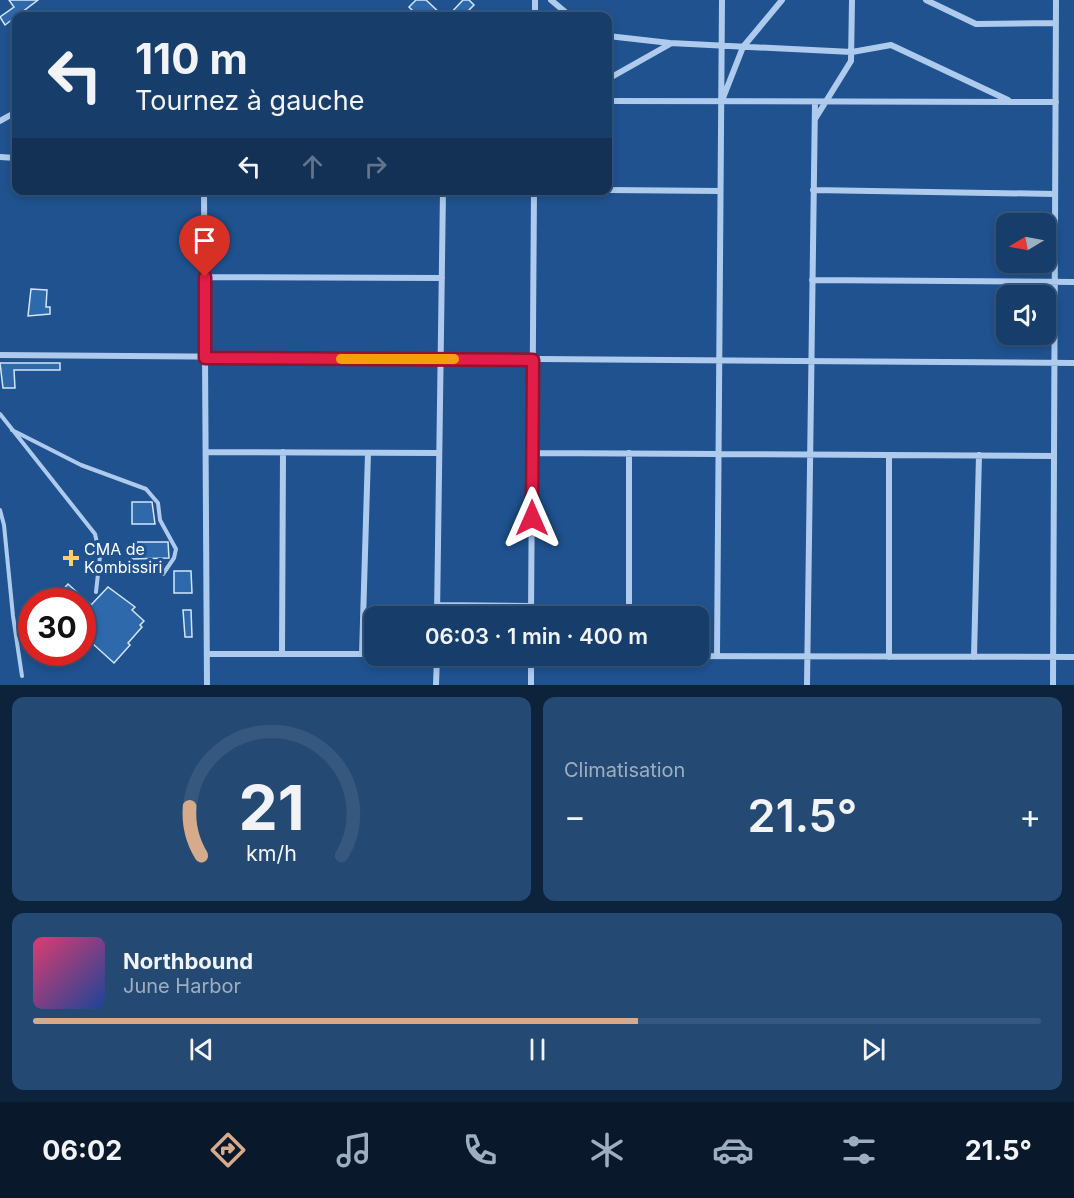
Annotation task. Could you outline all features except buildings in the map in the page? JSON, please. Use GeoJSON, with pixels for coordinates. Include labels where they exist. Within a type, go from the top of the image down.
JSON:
{"type":"FeatureCollection","features":[{"type":"Feature","properties":{"kind":"street"},"geometry":{"type":"LineString","coordinates":[[551,0],[565,12]]}},
{"type":"Feature","properties":{"kind":"street"},"geometry":{"type":"LineString","coordinates":[[717,656],[722,0]]}},
{"type":"Feature","properties":{"kind":"street"},"geometry":{"type":"LineString","coordinates":[[721,101],[743,46],[782,0]]}},
{"type":"Feature","properties":{"kind":"street"},"geometry":{"type":"LineString","coordinates":[[814,120],[851,62],[852,0]]}},
{"type":"Feature","properties":{"kind":"street"},"geometry":{"type":"LineString","coordinates":[[926,0],[976,24],[1056,23]]}},
{"type":"Feature","properties":{"kind":"street"},"geometry":{"type":"LineString","coordinates":[[1053,685],[1056,0]]}},
{"type":"Feature","properties":{"kind":"street"},"geometry":{"type":"LineString","coordinates":[[612,36],[637,37],[670,43],[852,52],[891,45],[1011,102]]}},
{"type":"Feature","properties":{"kind":"street"},"geometry":{"type":"LineString","coordinates":[[612,77],[670,43]]}},
{"type":"Feature","properties":{"kind":"street"},"geometry":{"type":"LineString","coordinates":[[612,101],[1056,102]]}},
{"type":"Feature","properties":{"kind":"street"},"geometry":{"type":"LineString","coordinates":[[807,685],[815,102]]}},
{"type":"Feature","properties":{"kind":"street"},"geometry":{"type":"LineString","coordinates":[[612,190],[720,191]]}},
{"type":"Feature","properties":{"kind":"street"},"geometry":{"type":"LineString","coordinates":[[813,190],[1055,194]]}},
{"type":"Feature","properties":{"kind":"street"},"geometry":{"type":"LineString","coordinates":[[204,195],[207,685]]}},
{"type":"Feature","properties":{"kind":"street"},"geometry":{"type":"LineString","coordinates":[[443,195],[438,605],[531,606],[534,195]]}},
{"type":"Feature","properties":{"kind":"street"},"geometry":{"type":"LineString","coordinates":[[205,277],[442,278]]}},
{"type":"Feature","properties":{"kind":"street"},"geometry":{"type":"LineString","coordinates":[[812,280],[1074,282]]}},
{"type":"Feature","properties":{"kind":"street"},"geometry":{"type":"LineString","coordinates":[[0,355],[1074,363]]}},
{"type":"Feature","properties":{"kind":"street"},"geometry":{"type":"LineString","coordinates":[[206,452],[440,453]]}},
{"type":"Feature","properties":{"kind":"street"},"geometry":{"type":"LineString","coordinates":[[282,654],[283,453]]}},
{"type":"Feature","properties":{"kind":"street"},"geometry":{"type":"LineString","coordinates":[[207,654],[362,654],[368,453]]}},
{"type":"Feature","properties":{"kind":"street"},"geometry":{"type":"LineString","coordinates":[[532,453],[1054,456]]}},
{"type":"Feature","properties":{"kind":"street"},"geometry":{"type":"LineString","coordinates":[[629,453],[629,606]]}},
{"type":"Feature","properties":{"kind":"street"},"geometry":{"type":"LineString","coordinates":[[889,455],[889,657]]}},
{"type":"Feature","properties":{"kind":"street"},"geometry":{"type":"LineString","coordinates":[[974,657],[979,455]]}},
{"type":"Feature","properties":{"kind":"street"},"geometry":{"type":"LineString","coordinates":[[709,656],[1074,657]]}},
{"type":"Feature","properties":{"kind":"street"},"geometry":{"type":"LineString","coordinates":[[436,685],[437,666]]}},
{"type":"Feature","properties":{"kind":"street"},"geometry":{"type":"LineString","coordinates":[[531,666],[531,685]]}},
{"type":"Feature","properties":{"kind":"lane"},"geometry":{"type":"LineString","coordinates":[[0,414],[95,534],[100,556],[96,592]]}},
{"type":"Feature","properties":{"kind":"lane"},"geometry":{"type":"LineString","coordinates":[[12,430],[72,461],[146,489],[158,503],[160,520],[176,549],[174,558],[163,574]]}},
{"type":"Feature","properties":{"kind":"lane"},"geometry":{"type":"LineString","coordinates":[[0,510],[4,525],[13,616],[22,676]]}},
{"type":"Feature","properties":{"kind":"lane"},"geometry":{"type":"LineString","coordinates":[[0,532],[4,525]]}},
{"type":"Feature","properties":{"kind":"slow traffic"},"geometry":{"type":"LineString","coordinates":[[341,359],[454,359]]}},
{"type":"Feature","properties":{"kind":"place","name":"CMA de Kombissiri"},"geometry":{"type":"Point","coordinates":[71,558]}},
{"type":"Feature","properties":{"kind":"route"},"geometry":{"type":"LineString","coordinates":[[205,277],[205,358],[533,360],[532,518]]}}]}
